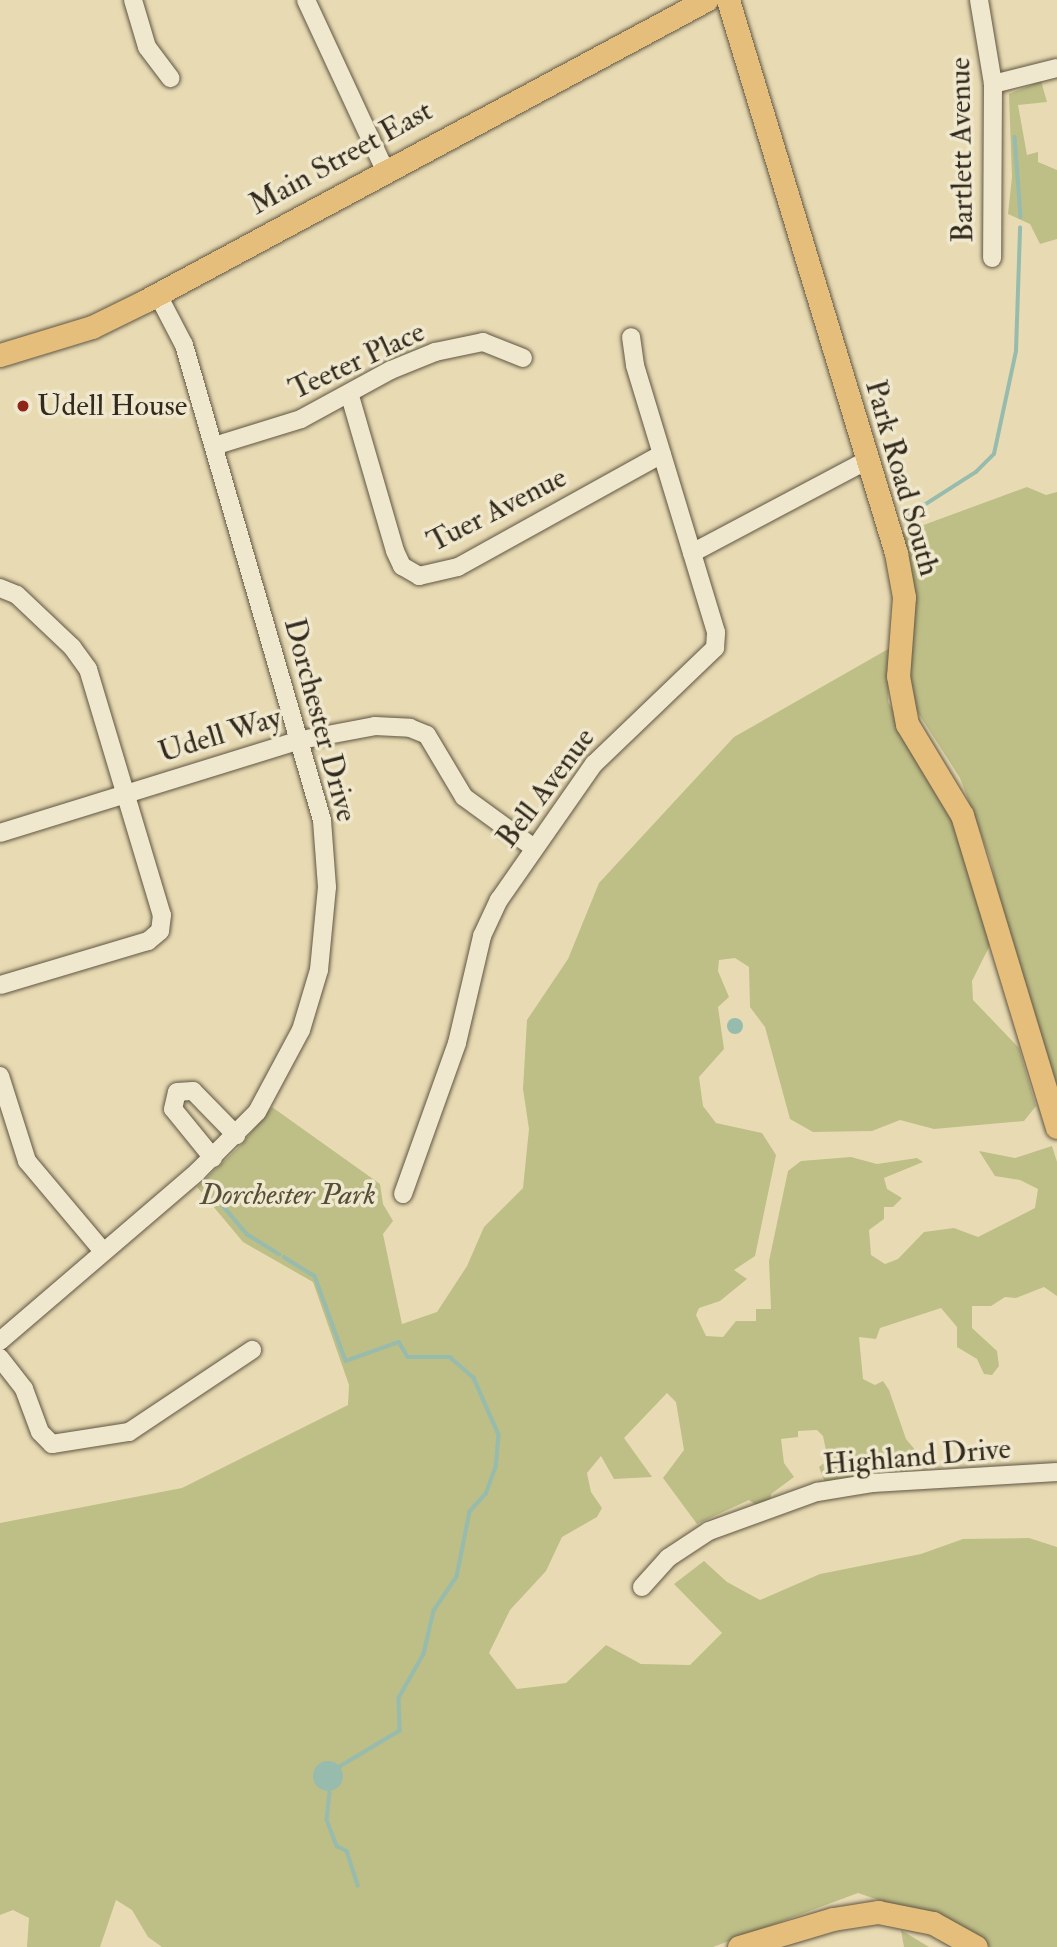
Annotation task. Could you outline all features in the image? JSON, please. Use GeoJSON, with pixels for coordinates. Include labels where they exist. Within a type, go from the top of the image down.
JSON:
{"type":"FeatureCollection","features":[{"type":"Feature","properties":{"kind":"main road","name":"Main Street East"},"geometry":{"type":"LineString","coordinates":[[0,355],[92,327],[158,295],[385,170],[706,0]]}},
{"type":"Feature","properties":{"kind":"main road","name":"Park Road South"},"geometry":{"type":"LineString","coordinates":[[728,0],[896,554],[904,597],[898,676],[907,724],[962,815],[1057,1127]]}},
{"type":"Feature","properties":{"kind":"main road"},"geometry":{"type":"LineString","coordinates":[[739,1947],[833,1919],[878,1912],[933,1923],[975,1947]]}},
{"type":"Feature","properties":{"kind":"street"},"geometry":{"type":"LineString","coordinates":[[133,0],[147,47],[170,78]]}},
{"type":"Feature","properties":{"kind":"street"},"geometry":{"type":"LineString","coordinates":[[306,0],[385,170]]}},
{"type":"Feature","properties":{"kind":"street","name":"Bartlett Avenue"},"geometry":{"type":"LineString","coordinates":[[979,0],[993,85],[992,258]]}},
{"type":"Feature","properties":{"kind":"street"},"geometry":{"type":"LineString","coordinates":[[993,85],[1057,68]]}},
{"type":"Feature","properties":{"kind":"street","name":"Dorchester Drive"},"geometry":{"type":"LineString","coordinates":[[0,1341],[102,1250],[213,1158],[257,1112],[287,1063],[319,970],[327,887],[322,820],[301,740],[184,345],[158,295]]}},
{"type":"Feature","properties":{"kind":"street"},"geometry":{"type":"LineString","coordinates":[[631,337],[635,365],[692,554],[866,461]]}},
{"type":"Feature","properties":{"kind":"street","name":"Teeter Place"},"geometry":{"type":"LineString","coordinates":[[214,446],[301,419],[350,397],[391,370],[435,352],[483,342],[523,358]]}},
{"type":"Feature","properties":{"kind":"street","name":"Tuer Avenue"},"geometry":{"type":"LineString","coordinates":[[350,397],[395,551],[402,566],[419,576],[458,567],[662,454]]}},
{"type":"Feature","properties":{"kind":"street","name":"Bell Avenue"},"geometry":{"type":"LineString","coordinates":[[403,1194],[457,1043],[482,936],[499,900],[607,748],[715,648],[716,632],[692,554]]}},
{"type":"Feature","properties":{"kind":"street"},"geometry":{"type":"LineString","coordinates":[[0,588],[17,595],[44,620],[88,669],[162,915],[160,930],[148,941],[0,985]]}},
{"type":"Feature","properties":{"kind":"street","name":"Udell Way"},"geometry":{"type":"LineString","coordinates":[[0,833],[301,740],[356,727],[422,731],[432,739],[464,797],[534,848]]}},
{"type":"Feature","properties":{"kind":"street"},"geometry":{"type":"LineString","coordinates":[[0,1076],[27,1161],[102,1250]]}},
{"type":"Feature","properties":{"kind":"street"},"geometry":{"type":"LineString","coordinates":[[213,1158],[173,1109],[177,1092],[193,1091],[236,1135]]}},
{"type":"Feature","properties":{"kind":"street"},"geometry":{"type":"LineString","coordinates":[[0,1358],[24,1389],[40,1432],[52,1444],[129,1432],[252,1350]]}},
{"type":"Feature","properties":{"kind":"street","name":"Highland Drive"},"geometry":{"type":"LineString","coordinates":[[642,1587],[668,1558],[709,1531],[817,1492],[873,1483],[1057,1472]]}},
{"type":"Feature","properties":{"kind":"green space"},"geometry":{"type":"Polygon","coordinates":[[[1041,81],[1047,102],[1018,105],[1027,155],[1038,152],[1038,162],[1057,170],[1057,239],[1040,244],[1030,224],[1008,214],[1012,177],[1009,94],[1041,81]]]}},
{"type":"Feature","properties":{"kind":"green space"},"geometry":{"type":"Polygon","coordinates":[[[1027,487],[1046,495],[1057,492],[1057,1098],[1004,923],[991,861],[960,778],[913,705],[899,534],[1027,487]]]}},
{"type":"Feature","properties":{"kind":"green space","name":"Dorchester Park"},"geometry":{"type":"Polygon","coordinates":[[[890,648],[888,702],[952,810],[992,941],[972,981],[973,1000],[1019,1048],[1036,1106],[1024,1121],[934,1129],[900,1120],[872,1131],[813,1132],[790,1119],[765,1027],[750,1007],[749,967],[735,958],[719,960],[718,971],[729,997],[718,1007],[724,1049],[699,1077],[703,1106],[716,1123],[762,1133],[776,1155],[755,1256],[734,1270],[747,1279],[720,1301],[699,1308],[696,1315],[706,1336],[723,1337],[736,1321],[756,1321],[756,1309],[771,1309],[769,1261],[788,1171],[801,1161],[851,1157],[877,1164],[917,1158],[923,1162],[884,1178],[887,1189],[902,1198],[893,1207],[884,1207],[884,1219],[869,1230],[871,1255],[885,1264],[898,1259],[924,1232],[954,1228],[978,1237],[1035,1208],[1038,1189],[1020,1180],[995,1176],[979,1151],[1015,1158],[1052,1146],[1057,1162],[1057,1296],[1044,1287],[1016,1298],[1005,1297],[991,1306],[972,1306],[972,1328],[997,1351],[999,1366],[992,1375],[984,1374],[977,1359],[957,1347],[957,1327],[941,1308],[880,1328],[876,1339],[859,1337],[863,1379],[875,1385],[883,1381],[889,1390],[906,1439],[916,1451],[914,1457],[894,1462],[883,1459],[875,1472],[826,1485],[819,1467],[828,1460],[823,1436],[817,1430],[798,1431],[798,1437],[781,1439],[784,1463],[794,1477],[771,1494],[770,1504],[759,1507],[749,1500],[697,1524],[663,1478],[684,1450],[676,1402],[667,1393],[624,1438],[652,1477],[614,1479],[601,1456],[587,1473],[591,1492],[602,1508],[597,1517],[562,1537],[546,1571],[510,1610],[489,1653],[517,1689],[566,1683],[606,1645],[641,1664],[690,1665],[722,1633],[674,1584],[704,1561],[727,1582],[760,1600],[820,1574],[921,1554],[963,1539],[1029,1538],[1057,1547],[1057,1947],[990,1947],[925,1916],[858,1893],[713,1947],[162,1947],[148,1937],[132,1910],[116,1900],[100,1947],[27,1947],[29,1918],[13,1910],[0,1915],[0,1523],[182,1488],[348,1405],[349,1385],[313,1282],[243,1242],[197,1187],[241,1145],[272,1107],[380,1184],[383,1204],[393,1221],[383,1234],[402,1324],[437,1312],[467,1266],[484,1227],[523,1188],[529,1129],[523,1089],[527,1020],[568,959],[599,883],[734,737],[890,648]]]}},
{"type":"Feature","properties":{"kind":"green space"},"geometry":{"type":"Polygon","coordinates":[[[901,1930],[929,1947],[904,1947],[901,1930]]]}},
{"type":"Feature","properties":{"kind":"shaded area"},"geometry":{"type":"Polygon","coordinates":[[[735,1018],[741,1020],[741,1032],[735,1034],[729,1032],[727,1026],[729,1020],[735,1018]]]}},
{"type":"Feature","properties":{"kind":"shaded area"},"geometry":{"type":"Polygon","coordinates":[[[328,1761],[339,1765],[343,1776],[339,1787],[328,1791],[317,1787],[313,1776],[317,1765],[328,1761]]]}},
{"type":"Feature","properties":{"kind":"waterway"},"geometry":{"type":"LineString","coordinates":[[1015,137],[1021,217]]}},
{"type":"Feature","properties":{"kind":"waterway"},"geometry":{"type":"LineString","coordinates":[[904,518],[976,472],[994,454],[1016,351],[1020,228]]}},
{"type":"Feature","properties":{"kind":"waterway"},"geometry":{"type":"LineString","coordinates":[[218,1200],[247,1234],[279,1254]]}},
{"type":"Feature","properties":{"kind":"waterway"},"geometry":{"type":"LineString","coordinates":[[284,1257],[315,1276],[346,1361],[399,1342],[408,1357],[450,1357],[474,1378],[499,1435],[496,1467],[486,1494],[470,1512],[457,1577],[434,1611],[424,1654],[399,1698],[400,1731],[338,1768]]}},
{"type":"Feature","properties":{"kind":"waterway"},"geometry":{"type":"LineString","coordinates":[[330,1792],[327,1820],[337,1846],[347,1851],[358,1885]]}},
{"type":"Feature","properties":{"kind":"place","name":"Udell House"},"geometry":{"type":"Point","coordinates":[23,406]}}]}
